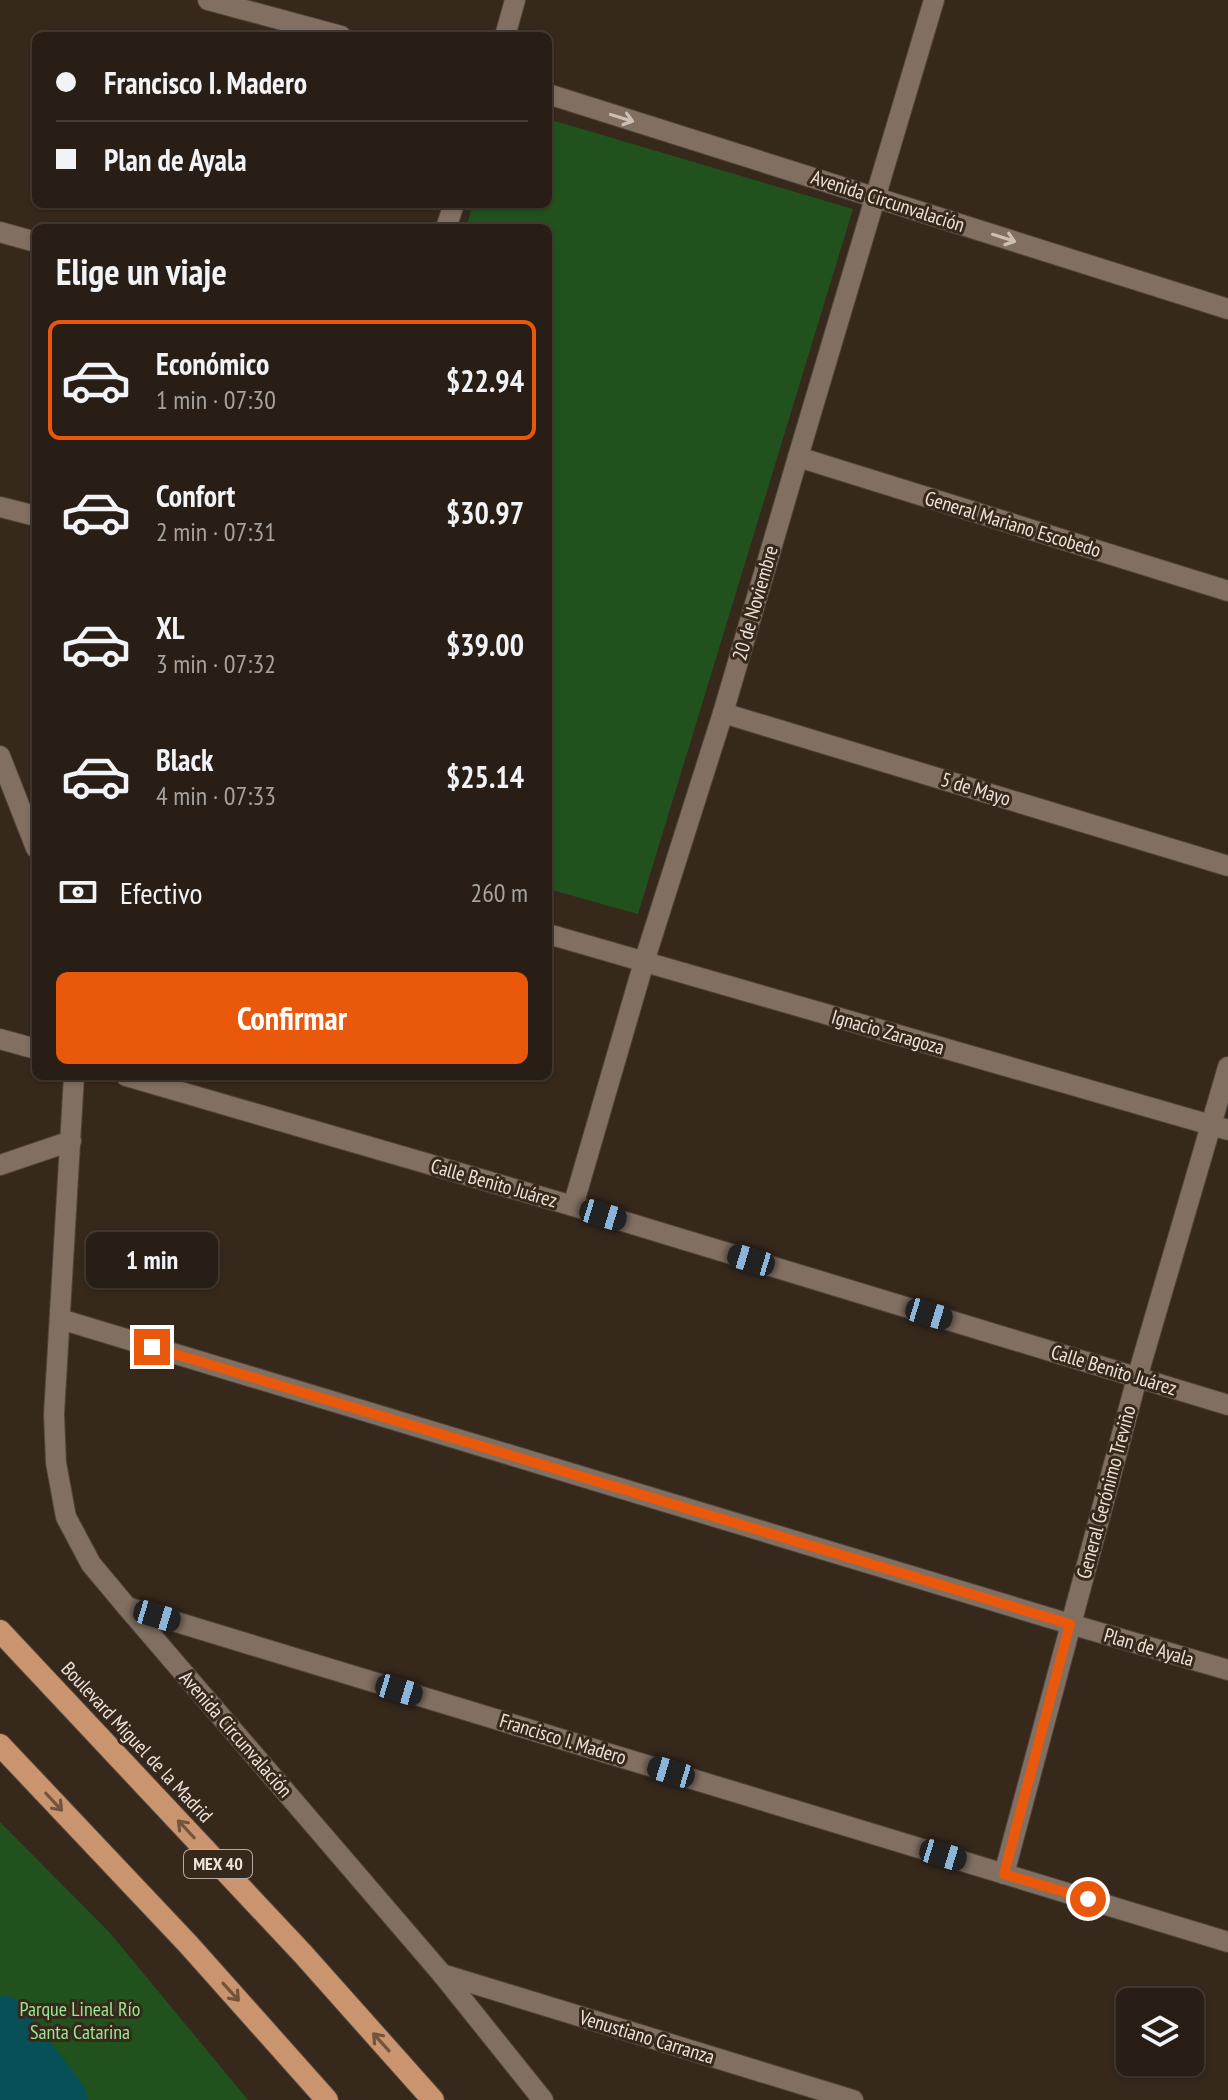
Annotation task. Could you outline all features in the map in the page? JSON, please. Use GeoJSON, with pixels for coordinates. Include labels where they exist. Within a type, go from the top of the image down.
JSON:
{"type":"FeatureCollection","features":[{"type":"Feature","properties":{"kind":"highway","name":"Boulevard Miguel de la Madrid"},"geometry":{"type":"LineString","coordinates":[[0,1631],[303,1954],[433,2100]]}},
{"type":"Feature","properties":{"kind":"highway"},"geometry":{"type":"LineString","coordinates":[[0,1745],[188,1944],[327,2100]]}},
{"type":"Feature","properties":{"kind":"street"},"geometry":{"type":"LineString","coordinates":[[208,0],[269,8],[331,32]]}},
{"type":"Feature","properties":{"kind":"street"},"geometry":{"type":"LineString","coordinates":[[506,32],[515,0]]}},
{"type":"Feature","properties":{"kind":"street","name":"20 de Noviembre"},"geometry":{"type":"LineString","coordinates":[[573,1206],[934,0]]}},
{"type":"Feature","properties":{"kind":"street","name":"Avenida Circunvalación"},"geometry":{"type":"LineString","coordinates":[[552,95],[1228,309]]}},
{"type":"Feature","properties":{"kind":"street"},"geometry":{"type":"LineString","coordinates":[[0,232],[32,241]]}},
{"type":"Feature","properties":{"kind":"street","name":"General Mariano Escobedo"},"geometry":{"type":"LineString","coordinates":[[798,457],[1228,591]]}},
{"type":"Feature","properties":{"kind":"street"},"geometry":{"type":"LineString","coordinates":[[0,507],[32,515]]}},
{"type":"Feature","properties":{"kind":"street","name":"5 de Mayo"},"geometry":{"type":"LineString","coordinates":[[723,713],[1228,866]]}},
{"type":"Feature","properties":{"kind":"street"},"geometry":{"type":"LineString","coordinates":[[0,756],[32,838]]}},
{"type":"Feature","properties":{"kind":"street","name":"Ignacio Zaragoza"},"geometry":{"type":"LineString","coordinates":[[552,935],[1220,1128]]}},
{"type":"Feature","properties":{"kind":"street"},"geometry":{"type":"LineString","coordinates":[[0,1039],[32,1048]]}},
{"type":"Feature","properties":{"kind":"street","name":"General Gerónimo Treviño"},"geometry":{"type":"LineString","coordinates":[[1004,1874],[1137,1378],[1220,1128],[1228,1067]]}},
{"type":"Feature","properties":{"kind":"street","name":"Avenida Circunvalación"},"geometry":{"type":"LineString","coordinates":[[74,1080],[54,1414],[56,1463],[66,1517],[91,1564],[442,1974],[543,2100]]}},
{"type":"Feature","properties":{"kind":"street","name":"Calle Benito Juárez"},"geometry":{"type":"LineString","coordinates":[[154,1080],[196,1086],[573,1206],[1228,1405]]}},
{"type":"Feature","properties":{"kind":"street"},"geometry":{"type":"LineString","coordinates":[[0,1165],[71,1141]]}},
{"type":"Feature","properties":{"kind":"street","name":"Plan de Ayala"},"geometry":{"type":"LineString","coordinates":[[60,1319],[1228,1670]]}},
{"type":"Feature","properties":{"kind":"street","name":"Francisco I. Madero"},"geometry":{"type":"LineString","coordinates":[[127,1607],[1228,1942]]}},
{"type":"Feature","properties":{"kind":"street","name":"Venustiano Carranza"},"geometry":{"type":"LineString","coordinates":[[442,1974],[853,2100]]}},
{"type":"Feature","properties":{"kind":"green space"},"geometry":{"type":"Polygon","coordinates":[[[552,120],[853,209],[638,914],[552,890],[552,224],[467,224],[472,208],[552,208],[552,120]]]}},
{"type":"Feature","properties":{"kind":"green space","name":"Parque Lineal Río Santa Catarina"},"geometry":{"type":"Polygon","coordinates":[[[0,1822],[110,1933],[248,2100],[0,2100],[0,1822]]]}},
{"type":"Feature","properties":{"kind":"water"},"geometry":{"type":"Polygon","coordinates":[[[0,2068],[31,2100],[0,2100],[0,2068]]]}},
{"type":"Feature","properties":{"kind":"waterway"},"geometry":{"type":"LineString","coordinates":[[0,2025],[57,2100]]}},
{"type":"Feature","properties":{"kind":"route"},"geometry":{"type":"LineString","coordinates":[[152,1347],[1070,1624],[1004,1874],[1088,1899]]}}]}
